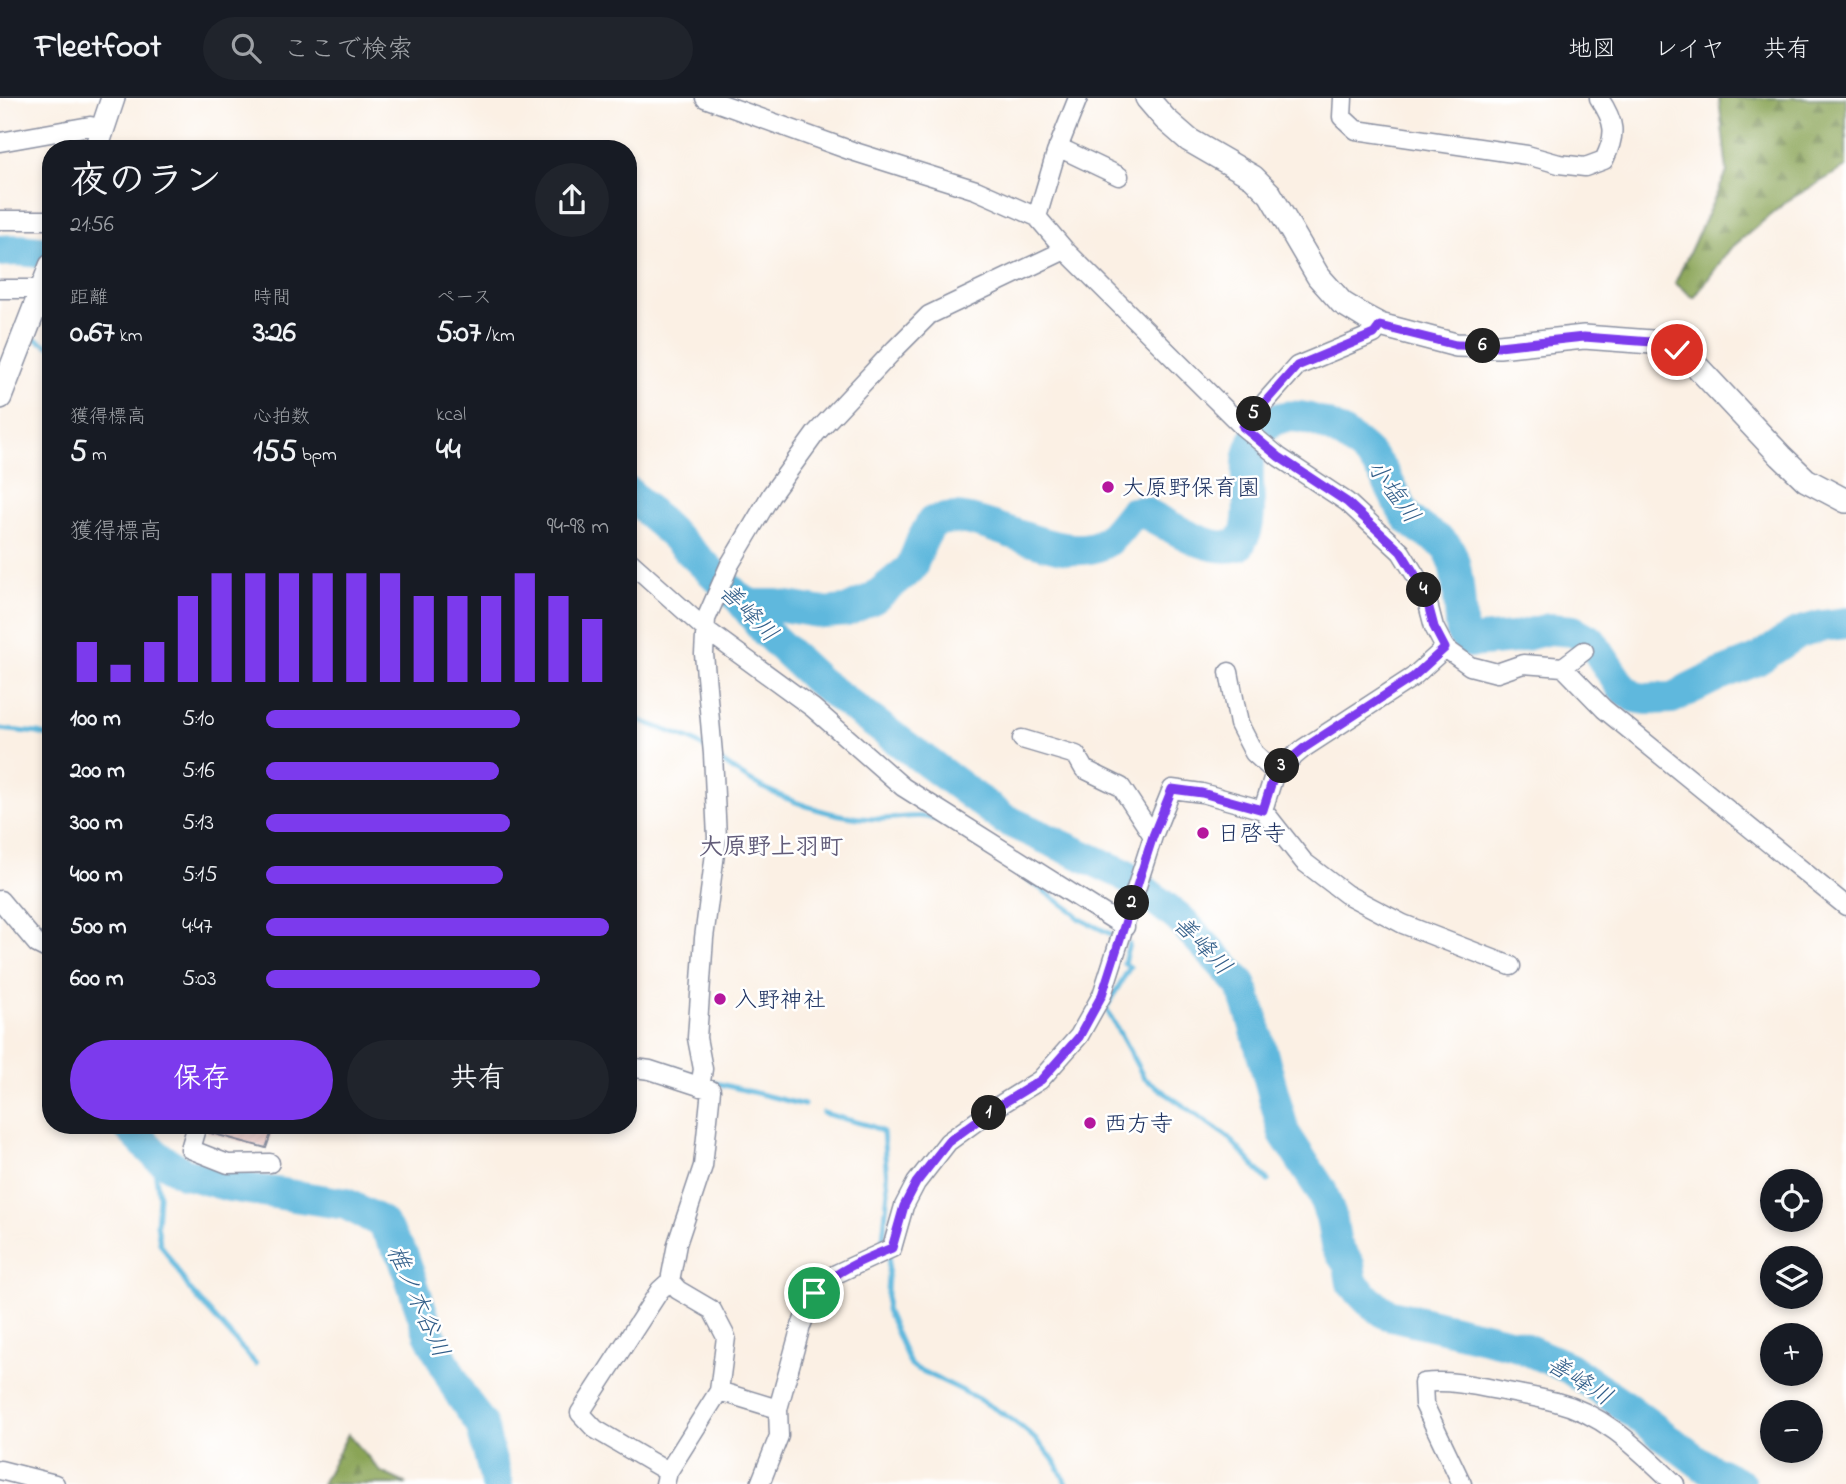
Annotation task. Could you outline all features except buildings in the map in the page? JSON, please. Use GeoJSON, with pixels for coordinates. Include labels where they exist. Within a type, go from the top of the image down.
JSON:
{"type":"FeatureCollection","features":[{"type":"Feature","properties":{"kind":"main road"},"geometry":{"type":"LineString","coordinates":[[100,139],[113,98]]}},
{"type":"Feature","properties":{"kind":"main road"},"geometry":{"type":"LineString","coordinates":[[1147,98],[1165,119],[1189,140],[1253,177],[1270,194],[1318,276],[1342,303],[1380,326],[1456,345],[1499,346],[1584,337],[1665,343],[1687,356],[1806,480],[1846,501]]}},
{"type":"Feature","properties":{"kind":"main road"},"geometry":{"type":"LineString","coordinates":[[0,397],[42,294]]}},
{"type":"Feature","properties":{"kind":"street"},"geometry":{"type":"LineString","coordinates":[[705,98],[852,151],[976,190],[1037,217],[1065,250],[1251,433],[1279,457],[1347,502],[1401,552],[1424,589],[1434,627],[1445,648],[1470,666],[1496,673],[1523,664],[1563,667],[1604,709],[1846,906]]}},
{"type":"Feature","properties":{"kind":"street"},"geometry":{"type":"LineString","coordinates":[[1037,217],[1058,146],[1078,98]]}},
{"type":"Feature","properties":{"kind":"street"},"geometry":{"type":"LineString","coordinates":[[1343,98],[1342,117],[1356,130],[1527,155],[1559,164],[1585,167],[1604,160],[1613,143],[1613,121],[1599,98]]}},
{"type":"Feature","properties":{"kind":"street"},"geometry":{"type":"LineString","coordinates":[[0,142],[90,126],[100,139]]}},
{"type":"Feature","properties":{"kind":"street"},"geometry":{"type":"LineString","coordinates":[[1058,146],[1119,176]]}},
{"type":"Feature","properties":{"kind":"street"},"geometry":{"type":"LineString","coordinates":[[0,220],[42,220]]}},
{"type":"Feature","properties":{"kind":"street"},"geometry":{"type":"LineString","coordinates":[[670,1281],[678,1290],[712,1310],[726,1337],[719,1391],[667,1478],[596,1429],[580,1413],[660,1290],[670,1281],[677,1244],[703,1166],[706,1088],[697,1038],[704,938],[717,838],[704,654],[706,624],[730,564],[771,495],[816,433],[929,315],[1065,250]]}},
{"type":"Feature","properties":{"kind":"street"},"geometry":{"type":"LineString","coordinates":[[0,289],[42,283]]}},
{"type":"Feature","properties":{"kind":"street"},"geometry":{"type":"LineString","coordinates":[[1251,433],[1297,366],[1374,334],[1380,326]]}},
{"type":"Feature","properties":{"kind":"street"},"geometry":{"type":"LineString","coordinates":[[637,567],[813,708],[903,787],[1126,922]]}},
{"type":"Feature","properties":{"kind":"street"},"geometry":{"type":"LineString","coordinates":[[1263,810],[1275,772],[1304,748],[1413,677],[1445,648]]}},
{"type":"Feature","properties":{"kind":"street"},"geometry":{"type":"LineString","coordinates":[[1563,667],[1584,651]]}},
{"type":"Feature","properties":{"kind":"street"},"geometry":{"type":"LineString","coordinates":[[1229,672],[1239,724],[1254,753],[1275,772]]}},
{"type":"Feature","properties":{"kind":"street"},"geometry":{"type":"LineString","coordinates":[[1022,739],[1076,755],[1084,769],[1121,787],[1153,836]]}},
{"type":"Feature","properties":{"kind":"street"},"geometry":{"type":"LineString","coordinates":[[760,1484],[779,1436],[778,1409],[801,1326],[814,1293],[836,1274],[886,1251],[916,1183],[948,1142],[992,1110],[1041,1080],[1079,1037],[1102,995],[1153,836],[1172,789],[1202,793],[1263,810],[1304,862],[1346,894],[1403,924],[1511,966]]}},
{"type":"Feature","properties":{"kind":"street"},"geometry":{"type":"LineString","coordinates":[[0,900],[42,946]]}},
{"type":"Feature","properties":{"kind":"street"},"geometry":{"type":"LineString","coordinates":[[637,1068],[706,1088]]}},
{"type":"Feature","properties":{"kind":"street"},"geometry":{"type":"LineString","coordinates":[[194,1134],[190,1149],[228,1164],[270,1163]]}},
{"type":"Feature","properties":{"kind":"street"},"geometry":{"type":"LineString","coordinates":[[1462,1484],[1424,1404],[1423,1384],[1466,1384],[1559,1402],[1594,1417],[1626,1437],[1675,1484]]}},
{"type":"Feature","properties":{"kind":"street"},"geometry":{"type":"LineString","coordinates":[[719,1391],[778,1409]]}},
{"type":"Feature","properties":{"kind":"street"},"geometry":{"type":"LineString","coordinates":[[0,1470],[55,1484]]}},
{"type":"Feature","properties":{"kind":"green space"},"geometry":{"type":"Polygon","coordinates":[[[1719,98],[1846,98],[1846,167],[1787,201],[1730,249],[1694,298],[1675,283],[1727,172],[1719,98]]]}},
{"type":"Feature","properties":{"kind":"green space"},"geometry":{"type":"Polygon","coordinates":[[[348,1434],[381,1472],[407,1484],[322,1484],[348,1434]]]}},
{"type":"Feature","properties":{"kind":"waterway","name":"善峰川"},"geometry":{"type":"LineString","coordinates":[[0,251],[42,252]]}},
{"type":"Feature","properties":{"kind":"waterway"},"geometry":{"type":"LineString","coordinates":[[35,339],[42,342]]}},
{"type":"Feature","properties":{"kind":"waterway","name":"小塩川"},"geometry":{"type":"LineString","coordinates":[[740,599],[752,605],[776,605],[824,613],[846,611],[874,598],[911,568],[932,522],[948,519],[960,518],[979,522],[1052,546],[1087,549],[1106,542],[1132,513],[1143,512],[1203,542],[1227,547],[1239,545],[1246,531],[1248,518],[1248,464],[1255,439],[1263,428],[1276,419],[1291,416],[1325,424],[1369,455],[1407,516],[1449,550],[1457,578],[1462,634],[1470,642],[1513,638],[1549,629],[1573,631],[1591,641],[1622,688],[1634,697],[1672,698],[1757,660],[1798,633],[1846,623]]}},
{"type":"Feature","properties":{"kind":"waterway","name":"善峰川"},"geometry":{"type":"LineString","coordinates":[[637,501],[740,599],[767,633],[818,681],[1004,819],[1123,874],[1179,918],[1241,984],[1284,1133],[1321,1190],[1331,1217],[1336,1245],[1349,1265],[1352,1283],[1369,1301],[1387,1314],[1514,1344],[1569,1368],[1704,1466],[1740,1484]]}},
{"type":"Feature","properties":{"kind":"waterway"},"geometry":{"type":"LineString","coordinates":[[637,719],[692,740],[706,749]]}},
{"type":"Feature","properties":{"kind":"waterway"},"geometry":{"type":"LineString","coordinates":[[0,729],[42,734]]}},
{"type":"Feature","properties":{"kind":"waterway"},"geometry":{"type":"LineString","coordinates":[[722,762],[776,794],[816,809],[857,818],[918,816],[942,821]]}},
{"type":"Feature","properties":{"kind":"waterway"},"geometry":{"type":"LineString","coordinates":[[973,841],[1075,913],[1078,918],[1115,936]]}},
{"type":"Feature","properties":{"kind":"waterway"},"geometry":{"type":"LineString","coordinates":[[1129,944],[1124,963],[1130,967],[1106,1008],[1144,1078],[1228,1137],[1268,1181]]}},
{"type":"Feature","properties":{"kind":"waterway"},"geometry":{"type":"LineString","coordinates":[[637,1054],[693,1075]]}},
{"type":"Feature","properties":{"kind":"waterway"},"geometry":{"type":"LineString","coordinates":[[712,1082],[804,1105]]}},
{"type":"Feature","properties":{"kind":"waterway"},"geometry":{"type":"LineString","coordinates":[[823,1113],[883,1132],[888,1191],[883,1239],[889,1258],[886,1310],[911,1366],[978,1399],[1022,1427],[1055,1463],[1066,1484]]}},
{"type":"Feature","properties":{"kind":"waterway","name":"椎ノ木谷川"},"geometry":{"type":"LineString","coordinates":[[136,1134],[158,1157],[184,1173],[230,1186],[346,1204],[381,1222],[403,1256],[429,1333],[460,1394],[481,1424],[497,1484]]}},
{"type":"Feature","properties":{"kind":"waterway"},"geometry":{"type":"LineString","coordinates":[[152,1151],[159,1196],[157,1224],[160,1243],[190,1290],[256,1364]]}},
{"type":"Feature","properties":{"kind":"place","name":"大原野保育園"},"geometry":{"type":"Point","coordinates":[1108,487]}},
{"type":"Feature","properties":{"kind":"place","name":"日啓寺"},"geometry":{"type":"Point","coordinates":[1203,833]}},
{"type":"Feature","properties":{"kind":"place","name":"入野神社"},"geometry":{"type":"Point","coordinates":[720,999]}},
{"type":"Feature","properties":{"kind":"place","name":"西方寺"},"geometry":{"type":"Point","coordinates":[1090,1123]}},
{"type":"Feature","properties":{"kind":"district","name":"大原野上羽町"},"geometry":{"type":"Point","coordinates":[771,846]}},
{"type":"Feature","properties":{"kind":"route"},"geometry":{"type":"LineString","coordinates":[[814,1293],[836,1274],[892,1248],[904,1206],[916,1183],[948,1142],[992,1110],[1041,1080],[1079,1037],[1102,995],[1153,836],[1172,789],[1202,793],[1263,810],[1275,772],[1304,748],[1413,677],[1445,648],[1434,627],[1424,589],[1401,552],[1347,502],[1279,457],[1243,427],[1297,366],[1374,334],[1380,326],[1456,345],[1499,346],[1584,337],[1665,343],[1677,350]]}}]}
